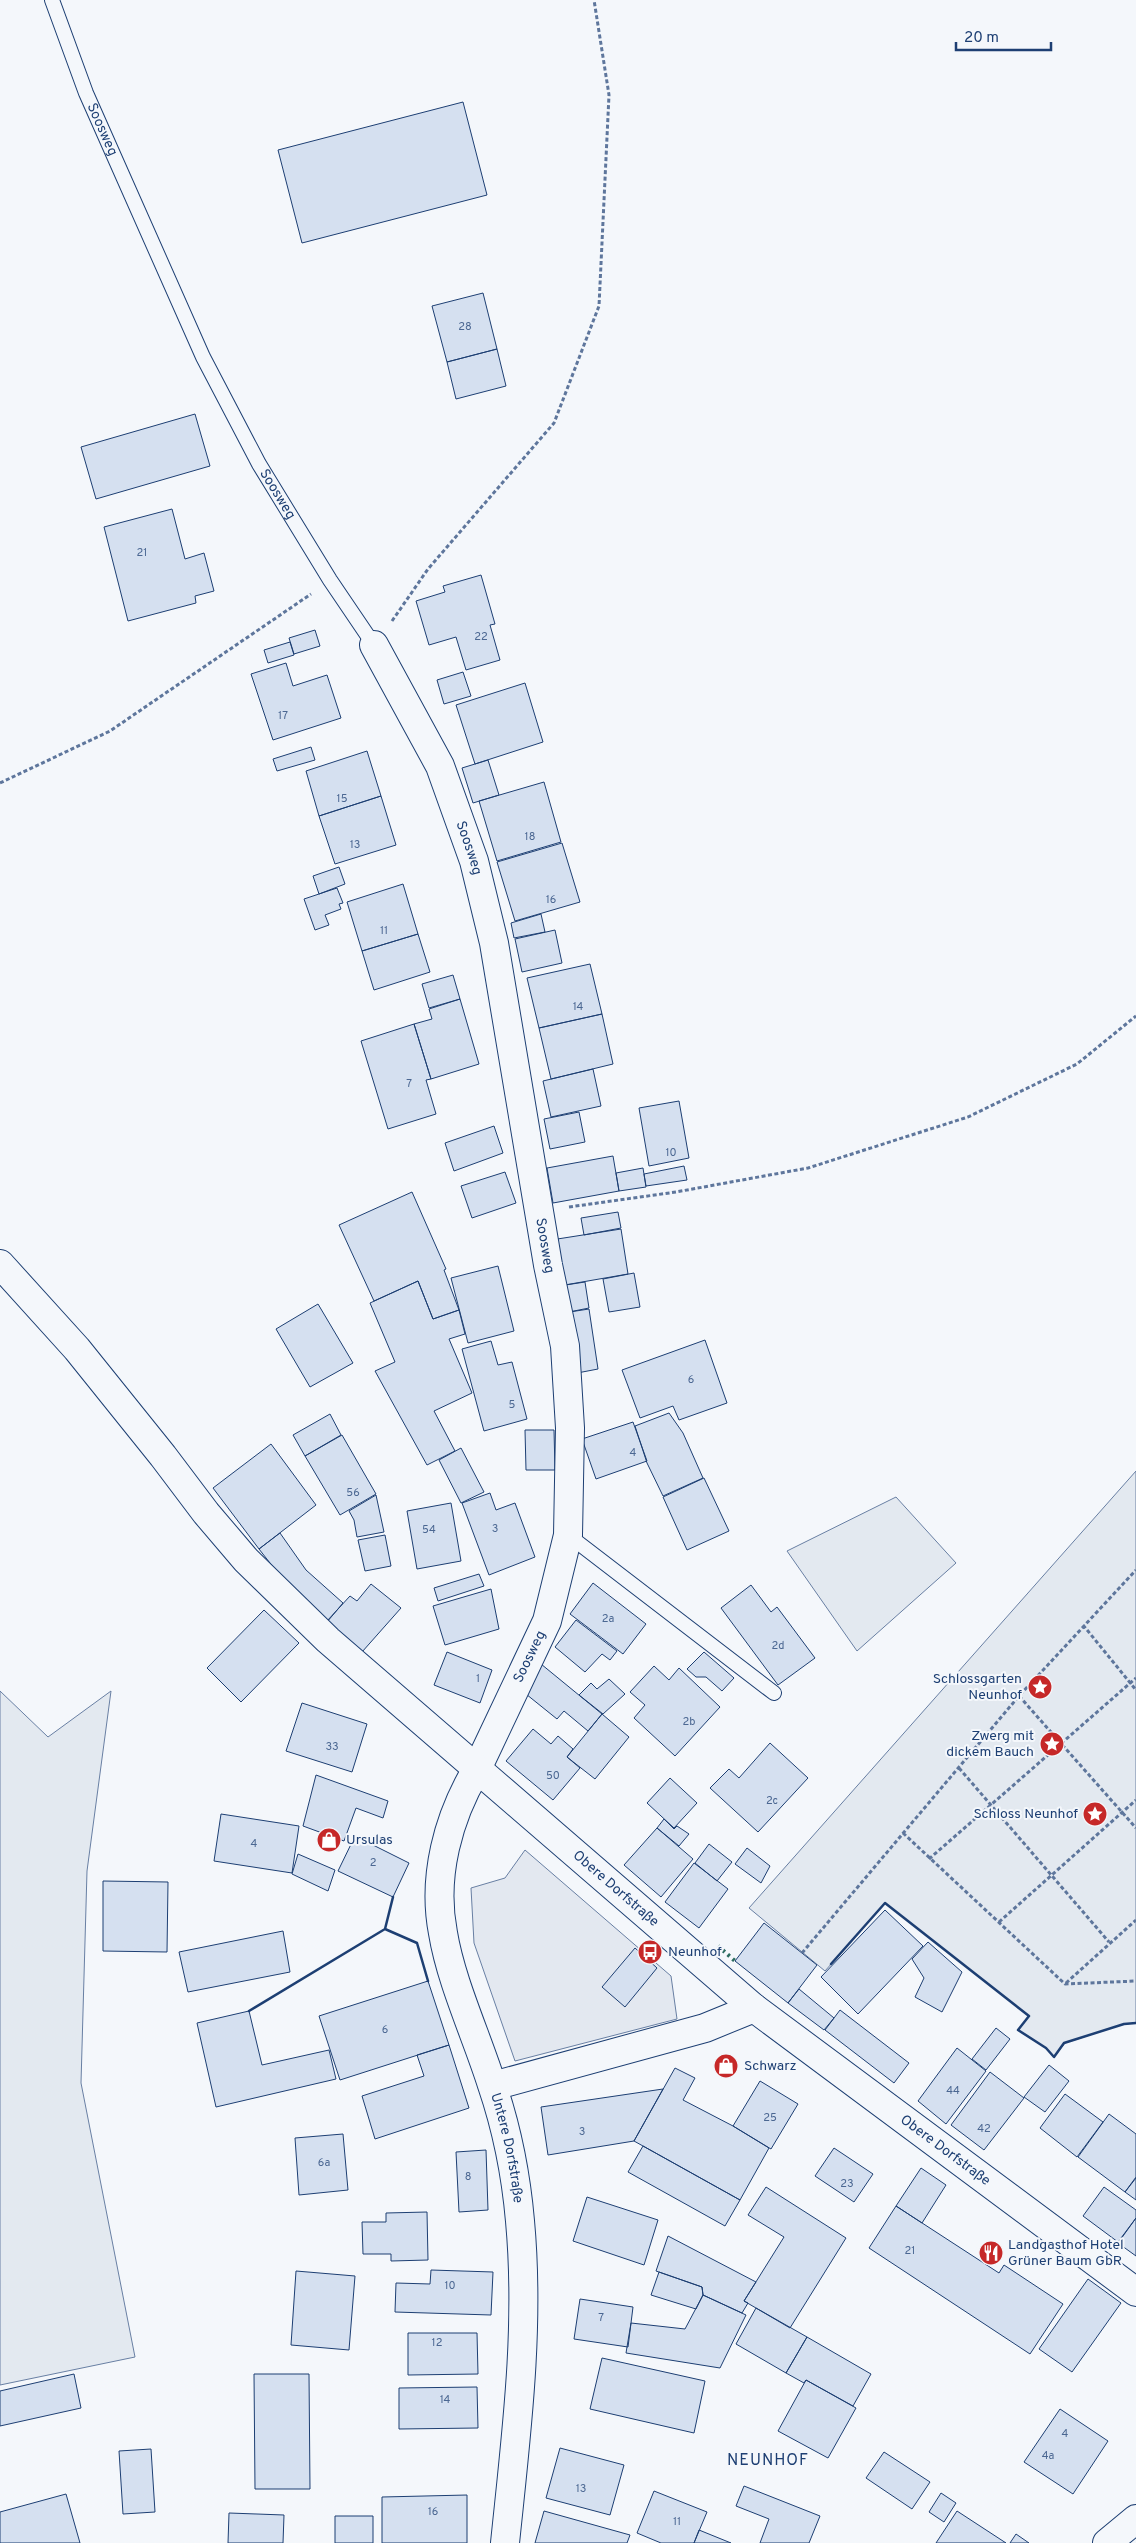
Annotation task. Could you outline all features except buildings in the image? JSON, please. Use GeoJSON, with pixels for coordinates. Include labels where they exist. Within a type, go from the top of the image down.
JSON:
{"type":"FeatureCollection","features":[{"type":"Feature","properties":{"kind":"street","name":"Soosweg"},"geometry":{"type":"LineString","coordinates":[[374,645],[440,766],[474,861],[494,943],[541,1211],[548,1265],[566,1346],[570,1428],[568,1535],[547,1621],[477,1769]]}},
{"type":"Feature","properties":{"kind":"street","name":"Obere Dorfstraße"},"geometry":{"type":"LineString","coordinates":[[0,1264],[83,1356],[206,1513],[246,1560],[328,1640],[754,2008],[1136,2292]]}},
{"type":"Feature","properties":{"kind":"street","name":"Untere Dorfstraße"},"geometry":{"type":"LineString","coordinates":[[477,1769],[451,1825],[442,1859],[440,1891],[442,1933],[493,2086],[517,2185],[523,2260],[520,2390],[505,2543]]}},
{"type":"Feature","properties":{"kind":"street"},"geometry":{"type":"LineString","coordinates":[[493,2086],[705,2028],[754,2008]]}},
{"type":"Feature","properties":{"kind":"street"},"geometry":{"type":"LineString","coordinates":[[1107,2543],[1136,2519]]}},
{"type":"Feature","properties":{"kind":"lane","name":"Soosweg"},"geometry":{"type":"LineString","coordinates":[[52,0],[86,94],[203,358],[259,464],[330,580],[374,645]]}},
{"type":"Feature","properties":{"kind":"lane"},"geometry":{"type":"LineString","coordinates":[[568,1535],[774,1693]]}},
{"type":"Feature","properties":{"kind":"path"},"geometry":{"type":"LineString","coordinates":[[374,645],[397,616],[428,568],[554,423],[599,306],[609,95],[594,0]]}},
{"type":"Feature","properties":{"kind":"path"},"geometry":{"type":"LineString","coordinates":[[0,783],[110,731],[330,580]]}},
{"type":"Feature","properties":{"kind":"path"},"geometry":{"type":"LineString","coordinates":[[541,1211],[676,1192],[808,1168],[968,1117],[1077,1064],[1136,1016]]}},
{"type":"Feature","properties":{"kind":"path"},"geometry":{"type":"LineString","coordinates":[[802,1953],[1019,1696],[1136,1570]]}},
{"type":"Feature","properties":{"kind":"path"},"geometry":{"type":"LineString","coordinates":[[1084,1626],[1136,1690]]}},
{"type":"Feature","properties":{"kind":"path"},"geometry":{"type":"LineString","coordinates":[[930,1859],[1136,1678]]}},
{"type":"Feature","properties":{"kind":"path"},"geometry":{"type":"LineString","coordinates":[[1019,1696],[1136,1828]]}},
{"type":"Feature","properties":{"kind":"path"},"geometry":{"type":"LineString","coordinates":[[959,1768],[1109,1942]]}},
{"type":"Feature","properties":{"kind":"path"},"geometry":{"type":"LineString","coordinates":[[999,1922],[1136,1800]]}},
{"type":"Feature","properties":{"kind":"path"},"geometry":{"type":"LineString","coordinates":[[903,1833],[1065,1984],[1136,1981]]}},
{"type":"Feature","properties":{"kind":"path"},"geometry":{"type":"LineString","coordinates":[[1065,1984],[1109,1942],[1136,1920]]}},
{"type":"Feature","properties":{"kind":"shaded area","name":"Schlossgarten Neunhof"},"geometry":{"type":"Polygon","coordinates":[[[1136,1471],[1136,2023],[1124,2024],[1065,2043],[1054,2057],[1046,2048],[1018,2030],[1029,2016],[885,1903],[825,1971],[749,1908],[1136,1471]]]}},
{"type":"Feature","properties":{"kind":"shaded area"},"geometry":{"type":"Polygon","coordinates":[[[896,1497],[956,1563],[857,1651],[787,1551],[896,1497]]]}},
{"type":"Feature","properties":{"kind":"shaded area"},"geometry":{"type":"Polygon","coordinates":[[[0,1691],[48,1737],[111,1691],[87,1871],[81,2083],[135,2357],[0,2385],[0,1691]]]}},
{"type":"Feature","properties":{"kind":"shaded area"},"geometry":{"type":"Polygon","coordinates":[[[525,1850],[671,1976],[677,2019],[515,2061],[474,1943],[471,1888],[505,1878],[525,1850]]]}},
{"type":"Feature","properties":{"kind":"hedge"},"geometry":{"type":"LineString","coordinates":[[718,1946],[735,1961]]}},
{"type":"Feature","properties":{"kind":"wall"},"geometry":{"type":"LineString","coordinates":[[385,1929],[393,1897]]}},
{"type":"Feature","properties":{"kind":"wall"},"geometry":{"type":"LineString","coordinates":[[831,1964],[885,1903],[1029,2016],[1018,2030],[1046,2048],[1054,2057],[1064,2043],[1124,2024],[1136,2023]]}},
{"type":"Feature","properties":{"kind":"wall"},"geometry":{"type":"LineString","coordinates":[[249,2011],[385,1929],[417,1943],[428,1981]]}},
{"type":"Feature","properties":{"kind":"place","name":"Schlossgarten Neunhof"},"geometry":{"type":"Point","coordinates":[1040,1687]}},
{"type":"Feature","properties":{"kind":"place","name":"Zwerg mit dickem Bauch"},"geometry":{"type":"Point","coordinates":[1052,1744]}},
{"type":"Feature","properties":{"kind":"place","name":"Schloss Neunhof"},"geometry":{"type":"Point","coordinates":[1095,1814]}},
{"type":"Feature","properties":{"kind":"place","name":"Ursulas"},"geometry":{"type":"Point","coordinates":[329,1840]}},
{"type":"Feature","properties":{"kind":"place","name":"Neunhof"},"geometry":{"type":"Point","coordinates":[650,1952]}},
{"type":"Feature","properties":{"kind":"place","name":"Schwarz"},"geometry":{"type":"Point","coordinates":[726,2066]}},
{"type":"Feature","properties":{"kind":"place","name":"Landgasthof Hotel Grüner Baum GbR"},"geometry":{"type":"Point","coordinates":[991,2253]}},
{"type":"Feature","properties":{"kind":"district","name":"NEUNHOF"},"geometry":{"type":"Point","coordinates":[768,2461]}}]}
